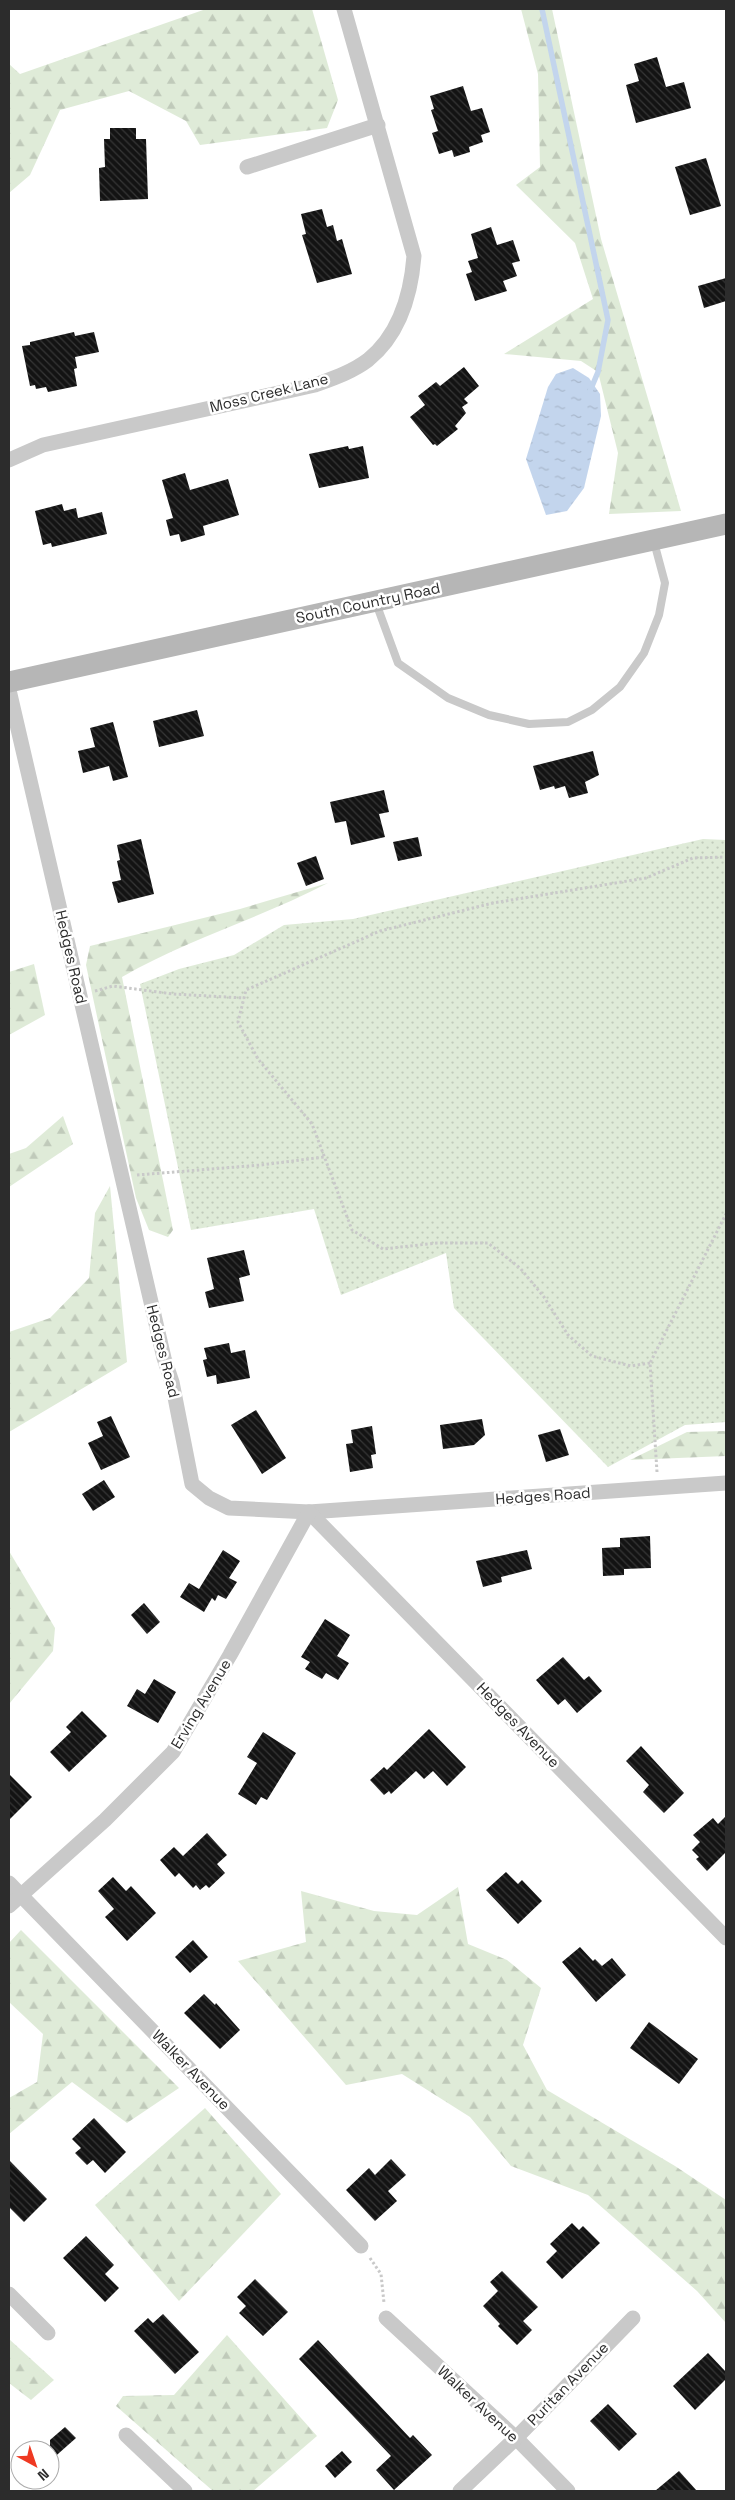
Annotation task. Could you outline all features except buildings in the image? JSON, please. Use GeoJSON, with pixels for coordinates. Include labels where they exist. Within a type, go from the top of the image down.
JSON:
{"type":"FeatureCollection","features":[{"type":"Feature","properties":{"kind":"main road","name":"South Country Road"},"geometry":{"type":"LineString","coordinates":[[9,682],[726,524]]}},
{"type":"Feature","properties":{"kind":"street","name":"Moss Creek Lane"},"geometry":{"type":"LineString","coordinates":[[9,460],[42,445],[316,385],[346,374],[369,359],[402,313],[412,285],[414,256],[344,9]]}},
{"type":"Feature","properties":{"kind":"street"},"geometry":{"type":"LineString","coordinates":[[247,167],[378,126]]}},
{"type":"Feature","properties":{"kind":"street","name":"Hedges Road"},"geometry":{"type":"LineString","coordinates":[[9,690],[164,1358],[172,1382],[192,1484],[209,1498],[229,1508],[309,1512],[726,1483]]}},
{"type":"Feature","properties":{"kind":"street","name":"Erving Avenue"},"geometry":{"type":"LineString","coordinates":[[9,1906],[105,1820],[172,1752],[230,1655],[309,1512]]}},
{"type":"Feature","properties":{"kind":"street","name":"Hedges Avenue"},"geometry":{"type":"LineString","coordinates":[[309,1512],[726,1938]]}},
{"type":"Feature","properties":{"kind":"street","name":"Walker Avenue"},"geometry":{"type":"LineString","coordinates":[[9,1882],[361,2246]]}},
{"type":"Feature","properties":{"kind":"street"},"geometry":{"type":"LineString","coordinates":[[9,2294],[48,2333]]}},
{"type":"Feature","properties":{"kind":"street","name":"Walker Avenue"},"geometry":{"type":"LineString","coordinates":[[386,2318],[516,2438],[568,2491]]}},
{"type":"Feature","properties":{"kind":"street","name":"Puritan Avenue"},"geometry":{"type":"LineString","coordinates":[[460,2491],[516,2438],[633,2318]]}},
{"type":"Feature","properties":{"kind":"street"},"geometry":{"type":"LineString","coordinates":[[126,2436],[185,2491]]}},
{"type":"Feature","properties":{"kind":"lane"},"geometry":{"type":"LineString","coordinates":[[375,601],[398,663],[441,694],[489,715],[529,724],[568,722],[592,710],[620,687],[644,653],[659,615],[665,583],[653,540]]}},
{"type":"Feature","properties":{"kind":"path"},"geometry":{"type":"LineString","coordinates":[[650,1364],[631,1366],[592,1356],[568,1335],[544,1297],[520,1268],[488,1243],[437,1243],[383,1249],[352,1230],[312,1124],[258,1059],[238,1022],[246,990],[380,931],[493,903],[646,878],[693,858],[726,857]]}},
{"type":"Feature","properties":{"kind":"path"},"geometry":{"type":"LineString","coordinates":[[79,994],[113,986],[173,994],[244,998]]}},
{"type":"Feature","properties":{"kind":"path"},"geometry":{"type":"LineString","coordinates":[[122,1176],[261,1165],[324,1157]]}},
{"type":"Feature","properties":{"kind":"path"},"geometry":{"type":"LineString","coordinates":[[658,1488],[650,1364],[726,1214]]}},
{"type":"Feature","properties":{"kind":"path"},"geometry":{"type":"LineString","coordinates":[[361,2246],[381,2274],[386,2318]]}},
{"type":"Feature","properties":{"kind":"green space"},"geometry":{"type":"Polygon","coordinates":[[[206,9],[312,9],[338,100],[327,128],[200,145],[186,121],[129,91],[60,110],[30,175],[9,193],[9,64],[20,74],[206,9]]]}},
{"type":"Feature","properties":{"kind":"green space"},"geometry":{"type":"Polygon","coordinates":[[[521,9],[552,9],[601,239],[681,511],[609,514],[618,453],[598,372],[581,361],[504,354],[593,299],[575,243],[516,185],[540,167],[538,74],[521,9]]]}},
{"type":"Feature","properties":{"kind":"green space"},"geometry":{"type":"Polygon","coordinates":[[[703,839],[726,840],[726,1422],[685,1425],[608,1467],[454,1308],[446,1253],[341,1295],[314,1209],[191,1230],[140,984],[179,969],[234,955],[284,925],[353,919],[703,839]]]}},
{"type":"Feature","properties":{"kind":"green space"},"geometry":{"type":"Polygon","coordinates":[[[328,883],[303,896],[173,951],[122,977],[173,1230],[168,1237],[149,1230],[136,1198],[86,965],[90,946],[240,909],[328,883]]]}},
{"type":"Feature","properties":{"kind":"green space"},"geometry":{"type":"Polygon","coordinates":[[[34,964],[45,1015],[9,1035],[9,972],[34,964]]]}},
{"type":"Feature","properties":{"kind":"green space"},"geometry":{"type":"Polygon","coordinates":[[[63,1116],[73,1144],[9,1187],[9,1154],[26,1148],[63,1116]]]}},
{"type":"Feature","properties":{"kind":"green space"},"geometry":{"type":"Polygon","coordinates":[[[110,1186],[127,1362],[9,1432],[9,1332],[50,1318],[89,1278],[95,1213],[110,1186]]]}},
{"type":"Feature","properties":{"kind":"green space"},"geometry":{"type":"Polygon","coordinates":[[[726,1431],[726,1456],[630,1460],[687,1432],[726,1431]]]}},
{"type":"Feature","properties":{"kind":"green space"},"geometry":{"type":"Polygon","coordinates":[[[9,1551],[55,1628],[53,1651],[9,1704],[9,1551]]]}},
{"type":"Feature","properties":{"kind":"green space"},"geometry":{"type":"Polygon","coordinates":[[[458,1887],[468,1944],[507,1960],[541,1988],[523,2045],[547,2090],[675,2166],[726,2200],[726,2323],[697,2291],[588,2195],[511,2166],[470,2117],[402,2074],[346,2085],[238,1961],[306,1942],[301,1891],[374,1911],[417,1915],[458,1887]]]}},
{"type":"Feature","properties":{"kind":"green space"},"geometry":{"type":"Polygon","coordinates":[[[21,1930],[179,2088],[127,2123],[72,2082],[9,2134],[9,2098],[37,2082],[43,2034],[9,2002],[9,1943],[21,1930]]]}},
{"type":"Feature","properties":{"kind":"green space"},"geometry":{"type":"Polygon","coordinates":[[[205,2108],[281,2194],[179,2301],[95,2205],[205,2108]]]}},
{"type":"Feature","properties":{"kind":"green space"},"geometry":{"type":"Polygon","coordinates":[[[227,2335],[317,2436],[253,2491],[213,2491],[116,2406],[123,2396],[174,2395],[227,2335]]]}},
{"type":"Feature","properties":{"kind":"green space"},"geometry":{"type":"Polygon","coordinates":[[[9,2339],[54,2380],[31,2400],[9,2383],[9,2339]]]}},
{"type":"Feature","properties":{"kind":"water"},"geometry":{"type":"Polygon","coordinates":[[[573,368],[589,378],[600,394],[601,416],[584,488],[567,511],[546,515],[526,459],[548,387],[556,374],[573,368]]]}},
{"type":"Feature","properties":{"kind":"waterway"},"geometry":{"type":"LineString","coordinates":[[542,9],[608,320],[598,372],[590,391]]}}]}
